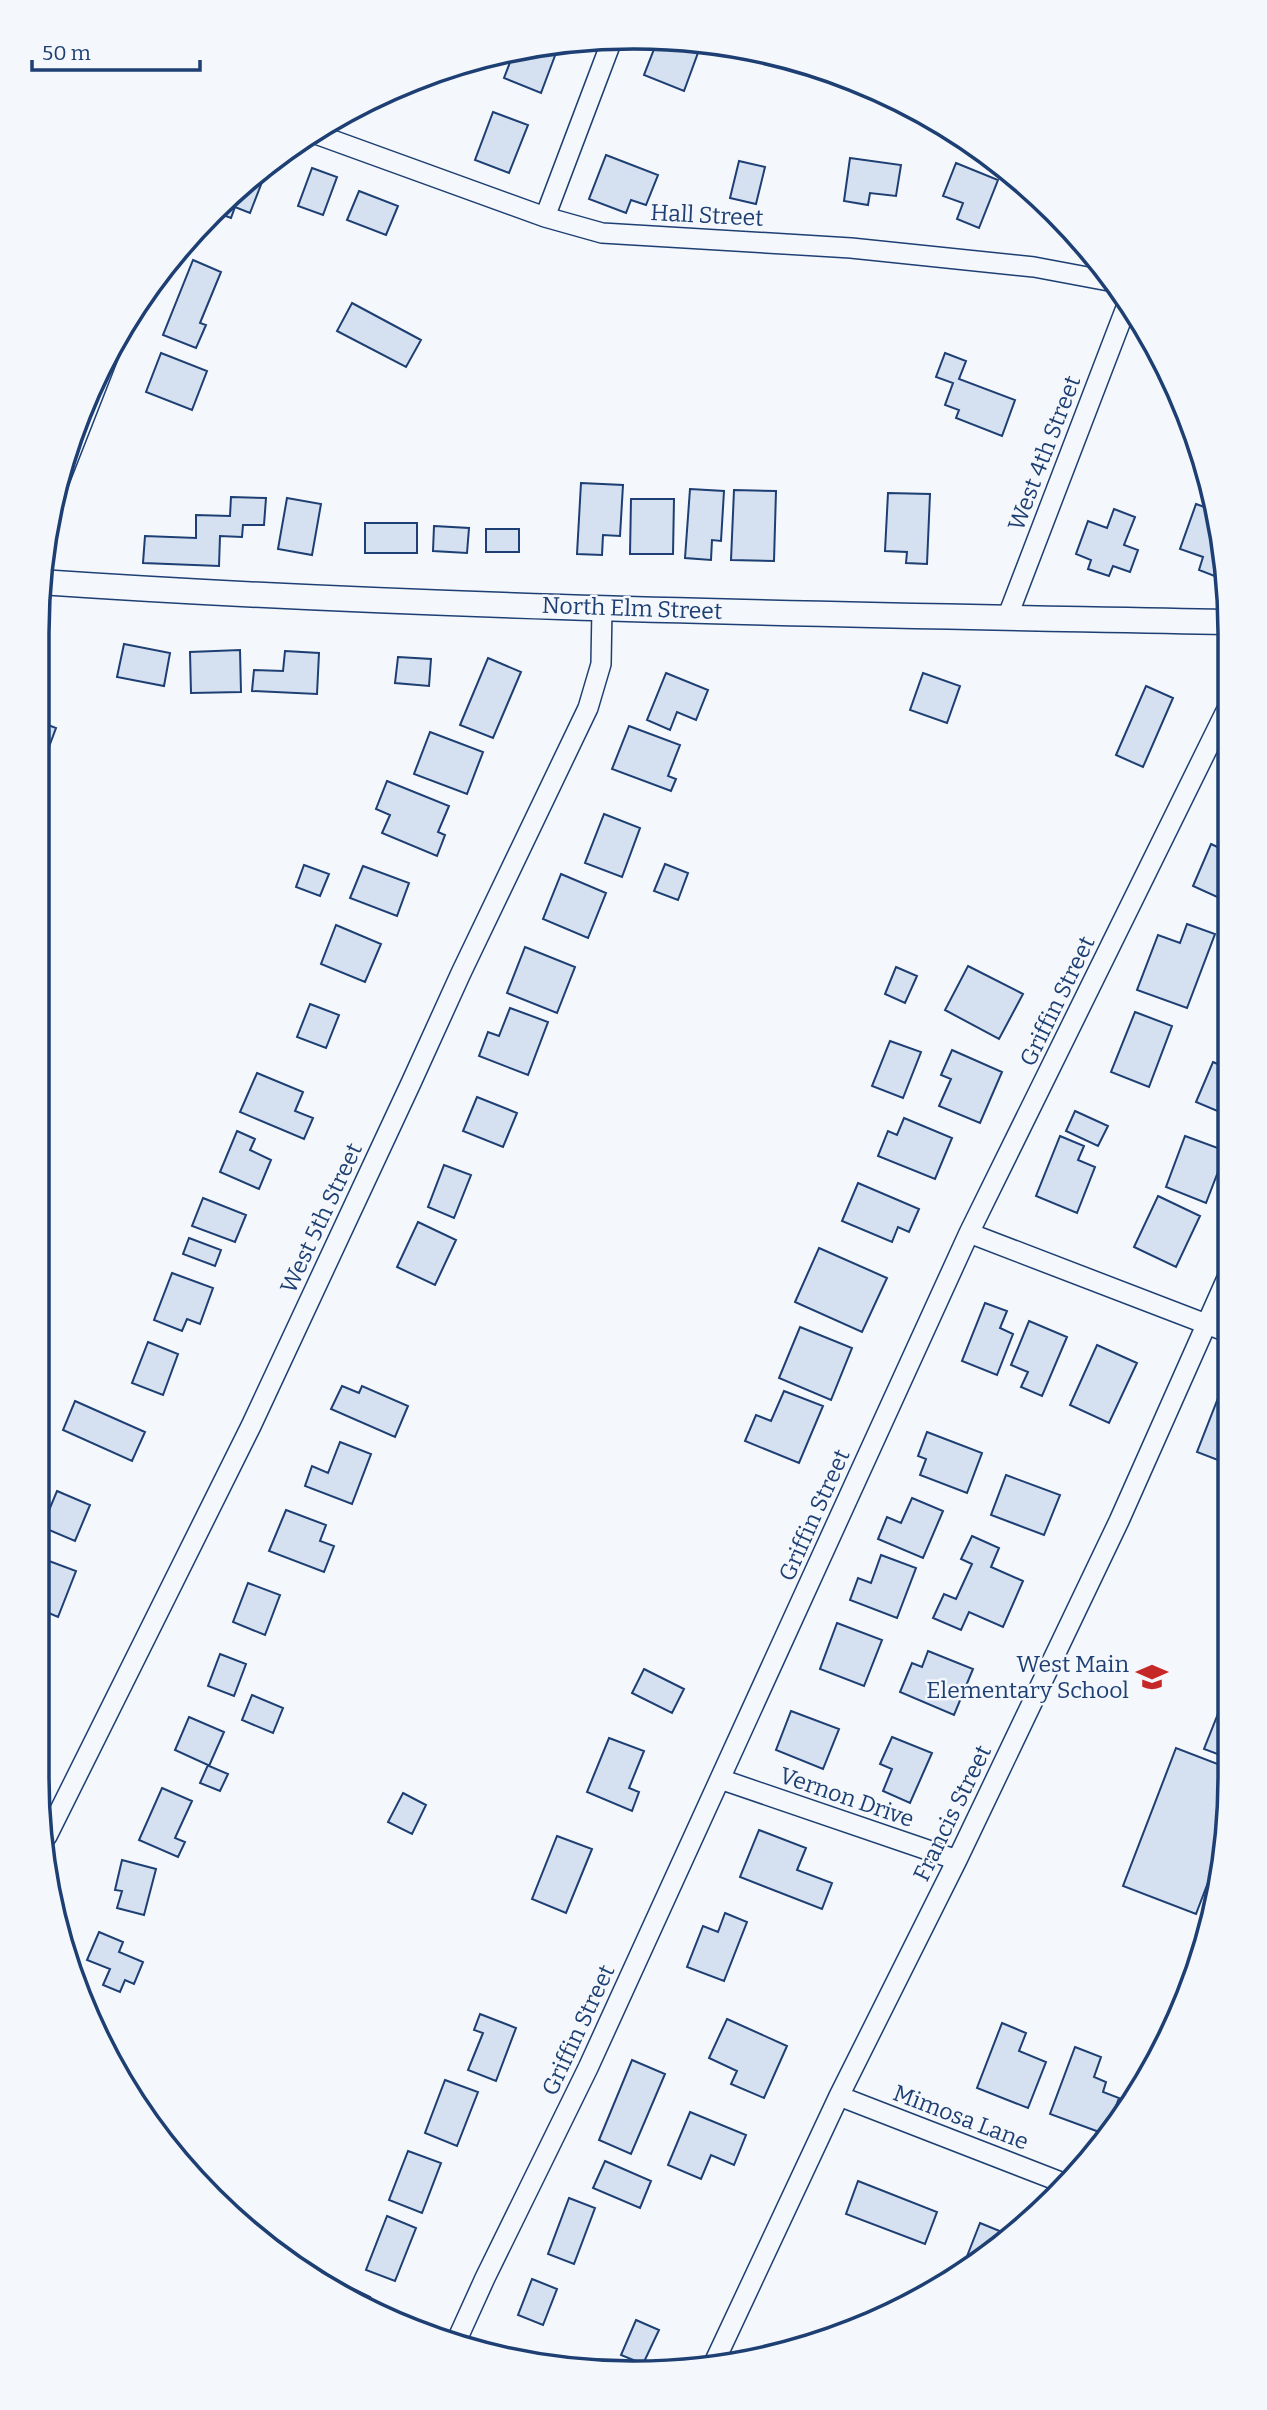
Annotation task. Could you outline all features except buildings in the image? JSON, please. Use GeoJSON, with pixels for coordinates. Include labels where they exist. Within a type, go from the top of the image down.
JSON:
{"type":"FeatureCollection","features":[{"type":"Feature","properties":{"kind":"street"},"geometry":{"type":"LineString","coordinates":[[545,217],[608,50]]}},
{"type":"Feature","properties":{"kind":"street","name":"Hall Street"},"geometry":{"type":"LineString","coordinates":[[325,137],[545,217],[602,233],[851,248],[1034,267],[1098,279]]}},
{"type":"Feature","properties":{"kind":"street","name":"West 4th Street"},"geometry":{"type":"LineString","coordinates":[[1007,618],[1123,315]]}},
{"type":"Feature","properties":{"kind":"street","name":"North Elm Street"},"geometry":{"type":"LineString","coordinates":[[51,583],[602,608],[1218,622]]}},
{"type":"Feature","properties":{"kind":"street","name":"West 5th Street"},"geometry":{"type":"LineString","coordinates":[[51,1827],[251,1426],[461,973],[588,708],[601,664],[602,608]]}},
{"type":"Feature","properties":{"kind":"street","name":"Griffin Street"},"geometry":{"type":"LineString","coordinates":[[460,2334],[588,2067],[969,1233],[1218,728]]}},
{"type":"Feature","properties":{"kind":"street"},"geometry":{"type":"LineString","coordinates":[[969,1233],[1218,1328]]}},
{"type":"Feature","properties":{"kind":"street","name":"Francis Street"},"geometry":{"type":"LineString","coordinates":[[718,2355],[839,2096],[957,1860],[1119,1521],[1218,1297]]}},
{"type":"Feature","properties":{"kind":"street","name":"Vernon Drive"},"geometry":{"type":"LineString","coordinates":[[720,1779],[957,1860]]}},
{"type":"Feature","properties":{"kind":"street","name":"Mimosa Lane"},"geometry":{"type":"LineString","coordinates":[[839,2096],[1056,2180]]}},
{"type":"Feature","properties":{"kind":"place","name":"West Main Elementary School"},"geometry":{"type":"Point","coordinates":[1152,1677]}}]}
